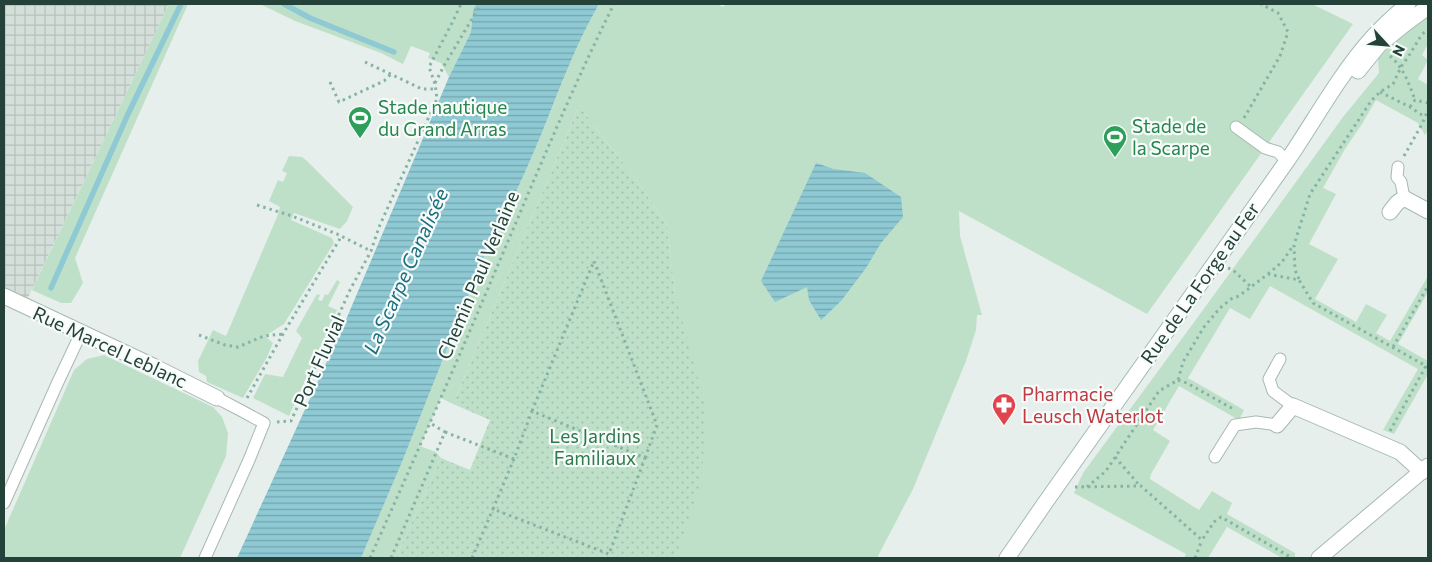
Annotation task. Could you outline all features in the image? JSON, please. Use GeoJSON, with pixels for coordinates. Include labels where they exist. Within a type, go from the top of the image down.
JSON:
{"type":"FeatureCollection","features":[{"type":"Feature","properties":{"kind":"main road"},"geometry":{"type":"LineString","coordinates":[[1307,131],[1337,83],[1363,49],[1380,29],[1408,4]]}},
{"type":"Feature","properties":{"kind":"main road"},"geometry":{"type":"LineString","coordinates":[[1307,131],[1379,46],[1428,7]]}},
{"type":"Feature","properties":{"kind":"main road","name":"Rue de La Forge au Fer"},"geometry":{"type":"LineString","coordinates":[[1007,558],[1307,131]]}},
{"type":"Feature","properties":{"kind":"main road"},"geometry":{"type":"LineString","coordinates":[[1390,212],[1397,202],[1404,198],[1428,211]]}},
{"type":"Feature","properties":{"kind":"main road","name":"Rue Marcel Leblanc"},"geometry":{"type":"LineString","coordinates":[[4,296],[217,398]]}},
{"type":"Feature","properties":{"kind":"main road"},"geometry":{"type":"LineString","coordinates":[[1277,425],[1294,406],[1400,452],[1425,469],[1319,558]]}},
{"type":"Feature","properties":{"kind":"lane"},"geometry":{"type":"LineString","coordinates":[[1238,128],[1265,148],[1278,152],[1287,161]]}},
{"type":"Feature","properties":{"kind":"lane"},"geometry":{"type":"LineString","coordinates":[[1398,167],[1397,177],[1401,182],[1404,198]]}},
{"type":"Feature","properties":{"kind":"lane"},"geometry":{"type":"LineString","coordinates":[[4,503],[81,333]]}},
{"type":"Feature","properties":{"kind":"lane"},"geometry":{"type":"LineString","coordinates":[[1280,359],[1269,379],[1273,391],[1294,406]]}},
{"type":"Feature","properties":{"kind":"lane"},"geometry":{"type":"LineString","coordinates":[[204,558],[264,423],[217,398]]}},
{"type":"Feature","properties":{"kind":"lane"},"geometry":{"type":"LineString","coordinates":[[1215,456],[1234,425],[1256,422],[1277,425]]}},
{"type":"Feature","properties":{"kind":"path"},"geometry":{"type":"LineString","coordinates":[[257,205],[292,216],[337,234],[371,251],[379,227],[437,99],[429,67],[461,4]]}},
{"type":"Feature","properties":{"kind":"path"},"geometry":{"type":"LineString","coordinates":[[365,62],[422,89],[435,86],[469,22],[481,4]]}},
{"type":"Feature","properties":{"kind":"path","name":"Chemin Paul Verlaine"},"geometry":{"type":"LineString","coordinates":[[370,558],[544,156],[592,48],[614,4]]}},
{"type":"Feature","properties":{"kind":"path"},"geometry":{"type":"LineString","coordinates":[[1238,128],[1280,56],[1288,32],[1278,13],[1261,4]]}},
{"type":"Feature","properties":{"kind":"path"},"geometry":{"type":"LineString","coordinates":[[1088,487],[1106,470],[1159,391],[1178,380],[1184,362],[1204,327],[1220,308],[1251,287],[1282,262],[1294,245],[1310,194],[1371,101],[1380,92],[1393,84],[1401,67],[1422,34],[1428,30]]}},
{"type":"Feature","properties":{"kind":"path"},"geometry":{"type":"LineString","coordinates":[[1379,46],[1401,67],[1415,100]]}},
{"type":"Feature","properties":{"kind":"path"},"geometry":{"type":"LineString","coordinates":[[330,82],[339,102],[384,81],[390,74]]}},
{"type":"Feature","properties":{"kind":"path"},"geometry":{"type":"LineString","coordinates":[[1380,92],[1425,117]]}},
{"type":"Feature","properties":{"kind":"path"},"geometry":{"type":"LineString","coordinates":[[1415,100],[1428,103]]}},
{"type":"Feature","properties":{"kind":"path"},"geometry":{"type":"LineString","coordinates":[[1410,107],[1415,100]]}},
{"type":"Feature","properties":{"kind":"path"},"geometry":{"type":"LineString","coordinates":[[1398,167],[1428,110]]}},
{"type":"Feature","properties":{"kind":"path"},"geometry":{"type":"LineString","coordinates":[[240,410],[341,237]]}},
{"type":"Feature","properties":{"kind":"path"},"geometry":{"type":"LineString","coordinates":[[1294,245],[1295,270],[1313,303],[1427,366],[1382,444]]}},
{"type":"Feature","properties":{"kind":"path","name":"Port Fluvial"},"geometry":{"type":"LineString","coordinates":[[264,423],[291,421],[350,290],[371,251]]}},
{"type":"Feature","properties":{"kind":"path"},"geometry":{"type":"LineString","coordinates":[[472,558],[594,261],[657,425],[608,556],[493,508]]}},
{"type":"Feature","properties":{"kind":"path"},"geometry":{"type":"LineString","coordinates":[[1233,270],[1251,287]]}},
{"type":"Feature","properties":{"kind":"path"},"geometry":{"type":"LineString","coordinates":[[1268,274],[1299,280]]}},
{"type":"Feature","properties":{"kind":"path"},"geometry":{"type":"LineString","coordinates":[[1393,348],[1428,286]]}},
{"type":"Feature","properties":{"kind":"path"},"geometry":{"type":"LineString","coordinates":[[199,335],[225,345],[238,347],[264,336],[283,334]]}},
{"type":"Feature","properties":{"kind":"path"},"geometry":{"type":"LineString","coordinates":[[1178,380],[1187,383],[1256,422]]}},
{"type":"Feature","properties":{"kind":"path"},"geometry":{"type":"LineString","coordinates":[[532,411],[645,458]]}},
{"type":"Feature","properties":{"kind":"path"},"geometry":{"type":"LineString","coordinates":[[430,423],[445,432],[514,459]]}},
{"type":"Feature","properties":{"kind":"path"},"geometry":{"type":"LineString","coordinates":[[390,558],[445,432]]}},
{"type":"Feature","properties":{"kind":"path"},"geometry":{"type":"LineString","coordinates":[[1115,457],[1141,486],[1202,540]]}},
{"type":"Feature","properties":{"kind":"path"},"geometry":{"type":"LineString","coordinates":[[1071,494],[1075,487],[1141,486]]}},
{"type":"Feature","properties":{"kind":"path"},"geometry":{"type":"LineString","coordinates":[[1195,558],[1202,540],[1214,522],[1221,517],[1292,558]]}},
{"type":"Feature","properties":{"kind":"shaded area"},"geometry":{"type":"Polygon","coordinates":[[[4,4],[169,4],[24,306],[4,296],[4,4]]]}},
{"type":"Feature","properties":{"kind":"green space"},"geometry":{"type":"Polygon","coordinates":[[[169,4],[188,4],[75,258],[83,283],[71,303],[61,303],[32,290],[169,4]]]}},
{"type":"Feature","properties":{"kind":"green space"},"geometry":{"type":"Polygon","coordinates":[[[260,4],[476,4],[473,11],[471,32],[449,77],[441,63],[428,58],[430,53],[411,46],[403,64],[381,53],[295,21],[260,4]]]}},
{"type":"Feature","properties":{"kind":"green space"},"geometry":{"type":"Polygon","coordinates":[[[599,4],[719,4],[722,7],[727,4],[1312,4],[1353,24],[1147,314],[959,211],[960,236],[982,315],[977,315],[976,330],[966,361],[913,489],[877,558],[675,558],[679,550],[675,294],[667,225],[640,185],[579,106],[453,404],[441,398],[420,446],[436,452],[441,458],[396,558],[361,558],[402,462],[483,259],[522,179],[576,50],[599,4]]]}},
{"type":"Feature","properties":{"kind":"green space"},"geometry":{"type":"Polygon","coordinates":[[[1428,15],[1428,44],[1422,55],[1428,60],[1418,79],[1428,85],[1428,130],[1425,135],[1418,123],[1376,100],[1323,188],[1336,194],[1309,244],[1338,259],[1315,299],[1356,322],[1366,304],[1387,315],[1376,333],[1390,341],[1428,276],[1428,292],[1398,344],[1428,361],[1428,374],[1394,434],[1383,430],[1418,369],[1270,286],[1250,319],[1230,308],[1188,378],[1244,410],[1239,420],[1179,386],[1153,430],[1170,441],[1150,479],[1199,510],[1212,491],[1232,503],[1227,514],[1295,553],[1295,558],[1282,558],[1227,527],[1208,558],[1184,558],[1186,554],[1074,493],[1083,473],[1343,117],[1379,73],[1378,57],[1428,15]]]}},
{"type":"Feature","properties":{"kind":"green space","name":"Les Jardins Familiaux"},"geometry":{"type":"Polygon","coordinates":[[[579,106],[640,185],[667,225],[675,294],[707,412],[701,481],[679,550],[675,558],[396,558],[441,458],[470,470],[490,420],[453,404],[579,106]]]}},
{"type":"Feature","properties":{"kind":"green space"},"geometry":{"type":"Polygon","coordinates":[[[289,156],[302,157],[353,207],[347,221],[340,229],[294,213],[291,220],[332,238],[334,243],[284,324],[265,336],[273,343],[243,398],[207,382],[206,376],[199,372],[198,361],[213,330],[226,336],[277,217],[280,207],[269,201],[278,180],[283,182],[287,173],[282,171],[289,156]]]}},
{"type":"Feature","properties":{"kind":"green space"},"geometry":{"type":"Polygon","coordinates":[[[337,280],[340,282],[328,306],[337,310],[289,416],[253,398],[265,374],[283,377],[302,338],[296,331],[317,294],[320,295],[318,300],[322,301],[325,294],[328,295],[337,280]]]}},
{"type":"Feature","properties":{"kind":"green space"},"geometry":{"type":"Polygon","coordinates":[[[104,355],[213,407],[222,417],[228,433],[226,456],[180,558],[4,558],[4,530],[74,370],[87,359],[104,355]]]}},
{"type":"Feature","properties":{"kind":"water","name":"La Scarpe Canalisée"},"geometry":{"type":"Polygon","coordinates":[[[476,4],[599,4],[576,50],[522,179],[483,259],[402,462],[361,558],[237,558],[345,322],[449,77],[471,32],[473,11],[476,4]]]}},
{"type":"Feature","properties":{"kind":"water"},"geometry":{"type":"Polygon","coordinates":[[[816,163],[834,169],[865,173],[901,197],[903,217],[881,243],[866,268],[841,301],[821,320],[809,300],[807,287],[775,302],[761,281],[816,163]]]}},
{"type":"Feature","properties":{"kind":"waterway"},"geometry":{"type":"LineString","coordinates":[[51,288],[128,114],[181,4]]}},
{"type":"Feature","properties":{"kind":"waterway"},"geometry":{"type":"LineString","coordinates":[[284,4],[310,18],[394,52]]}},
{"type":"Feature","properties":{"kind":"place","name":"Stade nautique du Grand Arras"},"geometry":{"type":"Point","coordinates":[360,139]}},
{"type":"Feature","properties":{"kind":"place","name":"Stade de la Scarpe"},"geometry":{"type":"Point","coordinates":[1115,158]}},
{"type":"Feature","properties":{"kind":"place","name":"Pharmacie Leusch Waterlot"},"geometry":{"type":"Point","coordinates":[1004,426]}}]}
